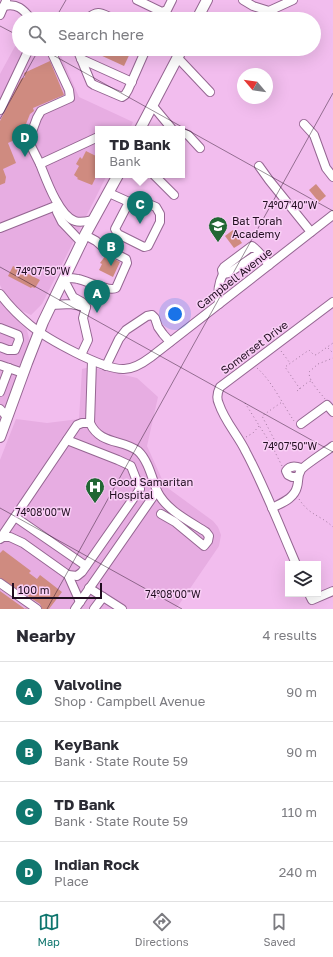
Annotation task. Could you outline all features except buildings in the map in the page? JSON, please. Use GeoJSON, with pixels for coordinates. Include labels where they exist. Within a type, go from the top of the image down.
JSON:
{"type":"FeatureCollection","features":[{"type":"Feature","properties":{"kind":"main road"},"geometry":{"type":"LineString","coordinates":[[201,12],[207,0]]}},
{"type":"Feature","properties":{"kind":"main road"},"geometry":{"type":"LineString","coordinates":[[142,126],[177,56]]}},
{"type":"Feature","properties":{"kind":"main road"},"geometry":{"type":"LineString","coordinates":[[0,437],[23,373],[51,305],[93,220],[116,178]]}},
{"type":"Feature","properties":{"kind":"street"},"geometry":{"type":"LineString","coordinates":[[137,0],[162,12],[167,10],[172,0]]}},
{"type":"Feature","properties":{"kind":"street"},"geometry":{"type":"LineString","coordinates":[[243,0],[252,6],[269,11],[279,2],[294,0]]}},
{"type":"Feature","properties":{"kind":"street"},"geometry":{"type":"LineString","coordinates":[[0,16],[6,2],[22,8],[25,12]]}},
{"type":"Feature","properties":{"kind":"street"},"geometry":{"type":"LineString","coordinates":[[0,110],[26,56]]}},
{"type":"Feature","properties":{"kind":"street"},"geometry":{"type":"LineString","coordinates":[[53,56],[69,90],[70,98],[42,111],[37,118],[30,137],[30,144],[58,205],[66,215],[74,221],[81,222],[93,220]]}},
{"type":"Feature","properties":{"kind":"street"},"geometry":{"type":"LineString","coordinates":[[80,56],[91,83],[122,97],[125,95],[132,82],[143,56]]}},
{"type":"Feature","properties":{"kind":"street"},"geometry":{"type":"LineString","coordinates":[[184,56],[210,92]]}},
{"type":"Feature","properties":{"kind":"street"},"geometry":{"type":"LineString","coordinates":[[81,59],[132,82]]}},
{"type":"Feature","properties":{"kind":"street"},"geometry":{"type":"LineString","coordinates":[[152,105],[170,126]]}},
{"type":"Feature","properties":{"kind":"street"},"geometry":{"type":"LineString","coordinates":[[304,124],[314,135],[326,168],[333,177]]}},
{"type":"Feature","properties":{"kind":"street"},"geometry":{"type":"LineString","coordinates":[[185,134],[188,135],[200,148]]}},
{"type":"Feature","properties":{"kind":"street"},"geometry":{"type":"LineString","coordinates":[[40,164],[95,138]]}},
{"type":"Feature","properties":{"kind":"street"},"geometry":{"type":"LineString","coordinates":[[259,166],[311,232]]}},
{"type":"Feature","properties":{"kind":"street"},"geometry":{"type":"LineString","coordinates":[[157,178],[174,194]]}},
{"type":"Feature","properties":{"kind":"street"},"geometry":{"type":"LineString","coordinates":[[109,193],[129,202],[138,200],[156,207],[160,214],[160,222],[148,246],[144,247],[118,234],[116,229],[129,202]]}},
{"type":"Feature","properties":{"kind":"street"},"geometry":{"type":"LineString","coordinates":[[0,228],[58,205]]}},
{"type":"Feature","properties":{"kind":"street"},"geometry":{"type":"LineString","coordinates":[[58,205],[57,212],[62,222],[84,239],[96,241],[104,248],[126,259],[127,263],[116,288],[112,290],[76,278],[64,279],[73,297],[82,302],[86,307],[84,318],[88,340],[81,355]]}},
{"type":"Feature","properties":{"kind":"street","name":"Campbell Avenue"},"geometry":{"type":"LineString","coordinates":[[0,294],[18,314],[40,332],[92,361],[106,366],[124,369],[143,364],[333,216]]}},
{"type":"Feature","properties":{"kind":"street"},"geometry":{"type":"LineString","coordinates":[[219,304],[217,294],[224,267],[251,247],[254,247],[269,265]]}},
{"type":"Feature","properties":{"kind":"street","name":"Somerset Drive"},"geometry":{"type":"LineString","coordinates":[[295,561],[257,473],[245,449],[229,425],[218,404],[217,394],[220,386],[333,302]]}},
{"type":"Feature","properties":{"kind":"street"},"geometry":{"type":"LineString","coordinates":[[51,305],[71,304],[86,307]]}},
{"type":"Feature","properties":{"kind":"street"},"geometry":{"type":"LineString","coordinates":[[106,366],[119,339],[126,330],[147,316],[152,315],[155,318],[158,327],[170,342]]}},
{"type":"Feature","properties":{"kind":"street"},"geometry":{"type":"LineString","coordinates":[[0,328],[18,335],[19,340],[15,350],[8,350],[0,347]]}},
{"type":"Feature","properties":{"kind":"street"},"geometry":{"type":"LineString","coordinates":[[92,361],[90,423],[93,430],[98,435],[136,450],[142,456],[159,495],[170,508],[206,532],[209,536],[208,541],[204,546],[175,522],[161,514]]}},
{"type":"Feature","properties":{"kind":"street"},"geometry":{"type":"LineString","coordinates":[[0,365],[23,373]]}},
{"type":"Feature","properties":{"kind":"street"},"geometry":{"type":"LineString","coordinates":[[0,392],[9,368]]}},
{"type":"Feature","properties":{"kind":"street"},"geometry":{"type":"LineString","coordinates":[[301,424],[330,403],[333,412]]}},
{"type":"Feature","properties":{"kind":"street"},"geometry":{"type":"LineString","coordinates":[[0,409],[7,417]]}},
{"type":"Feature","properties":{"kind":"street"},"geometry":{"type":"LineString","coordinates":[[67,440],[131,466],[140,489],[82,572],[77,576],[68,575],[23,544],[10,537],[2,536],[77,425],[82,423],[90,423]]}},
{"type":"Feature","properties":{"kind":"street"},"geometry":{"type":"LineString","coordinates":[[272,508],[288,500],[294,494],[297,487],[297,477],[301,468],[333,446]]}},
{"type":"Feature","properties":{"kind":"street"},"geometry":{"type":"LineString","coordinates":[[297,477],[292,478],[286,471],[292,466],[301,468]]}},
{"type":"Feature","properties":{"kind":"street"},"geometry":{"type":"LineString","coordinates":[[78,605],[157,491]]}},
{"type":"Feature","properties":{"kind":"street"},"geometry":{"type":"LineString","coordinates":[[15,517],[86,566]]}},
{"type":"Feature","properties":{"kind":"street"},"geometry":{"type":"LineString","coordinates":[[68,575],[78,605]]}},
{"type":"Feature","properties":{"kind":"street"},"geometry":{"type":"LineString","coordinates":[[0,583],[37,609]]}},
{"type":"Feature","properties":{"kind":"street"},"geometry":{"type":"LineString","coordinates":[[89,588],[118,608]]}},
{"type":"Feature","properties":{"kind":"street"},"geometry":{"type":"LineString","coordinates":[[321,596],[333,591]]}},
{"type":"Feature","properties":{"kind":"street"},"geometry":{"type":"LineString","coordinates":[[94,609],[103,597]]}},
{"type":"Feature","properties":{"kind":"street"},"geometry":{"type":"LineString","coordinates":[[310,597],[312,600],[319,597]]}},
{"type":"Feature","properties":{"kind":"path"},"geometry":{"type":"LineString","coordinates":[[276,343],[290,363]]}},
{"type":"Feature","properties":{"kind":"path"},"geometry":{"type":"LineString","coordinates":[[300,389],[285,367],[309,350],[316,355],[333,343]]}},
{"type":"Feature","properties":{"kind":"path"},"geometry":{"type":"LineString","coordinates":[[327,347],[333,353]]}},
{"type":"Feature","properties":{"kind":"path"},"geometry":{"type":"LineString","coordinates":[[330,403],[312,381],[309,376],[309,372],[321,362],[333,358]]}},
{"type":"Feature","properties":{"kind":"path"},"geometry":{"type":"LineString","coordinates":[[251,362],[263,374],[295,421],[301,424]]}},
{"type":"Feature","properties":{"kind":"path"},"geometry":{"type":"LineString","coordinates":[[296,391],[308,382],[312,381]]}},
{"type":"Feature","properties":{"kind":"path"},"geometry":{"type":"LineString","coordinates":[[272,446],[275,441],[262,416],[282,402]]}},
{"type":"Feature","properties":{"kind":"path"},"geometry":{"type":"LineString","coordinates":[[245,403],[272,446],[276,457],[286,471]]}},
{"type":"Feature","properties":{"kind":"path"},"geometry":{"type":"LineString","coordinates":[[238,439],[247,437],[259,426]]}},
{"type":"Feature","properties":{"kind":"path"},"geometry":{"type":"LineString","coordinates":[[294,494],[309,512],[326,520],[333,527]]}},
{"type":"Feature","properties":{"kind":"shaded area"},"geometry":{"type":"Polygon","coordinates":[[[12,52],[12,56],[61,56],[79,97],[133,122],[131,126],[95,126],[95,178],[105,178],[42,304],[31,315],[20,310],[3,291],[0,285],[0,74],[12,52]]]}},
{"type":"Feature","properties":{"kind":"shaded area"},"geometry":{"type":"Polygon","coordinates":[[[0,302],[27,330],[31,346],[0,420],[0,302]]]}},
{"type":"Feature","properties":{"kind":"shaded area","name":"Good Samaritan Hospital"},"geometry":{"type":"Polygon","coordinates":[[[90,367],[137,378],[158,397],[147,446],[165,486],[213,521],[218,527],[221,535],[219,546],[176,609],[0,609],[0,460],[16,419],[47,423],[79,419],[82,369],[90,367]]]}},
{"type":"Feature","properties":{"kind":"place","name":"Indian Rock"},"geometry":{"type":"Point","coordinates":[25,157]}},
{"type":"Feature","properties":{"kind":"place","name":"TD Bank"},"geometry":{"type":"Point","coordinates":[140,224]}},
{"type":"Feature","properties":{"kind":"place","name":"Bat Torah Academy"},"geometry":{"type":"Point","coordinates":[218,243]}},
{"type":"Feature","properties":{"kind":"place","name":"KeyBank"},"geometry":{"type":"Point","coordinates":[111,266]}},
{"type":"Feature","properties":{"kind":"place","name":"Valvoline"},"geometry":{"type":"Point","coordinates":[97,313]}},
{"type":"Feature","properties":{"kind":"place","name":"Good Samaritan Hospital"},"geometry":{"type":"Point","coordinates":[95,504]}}]}
